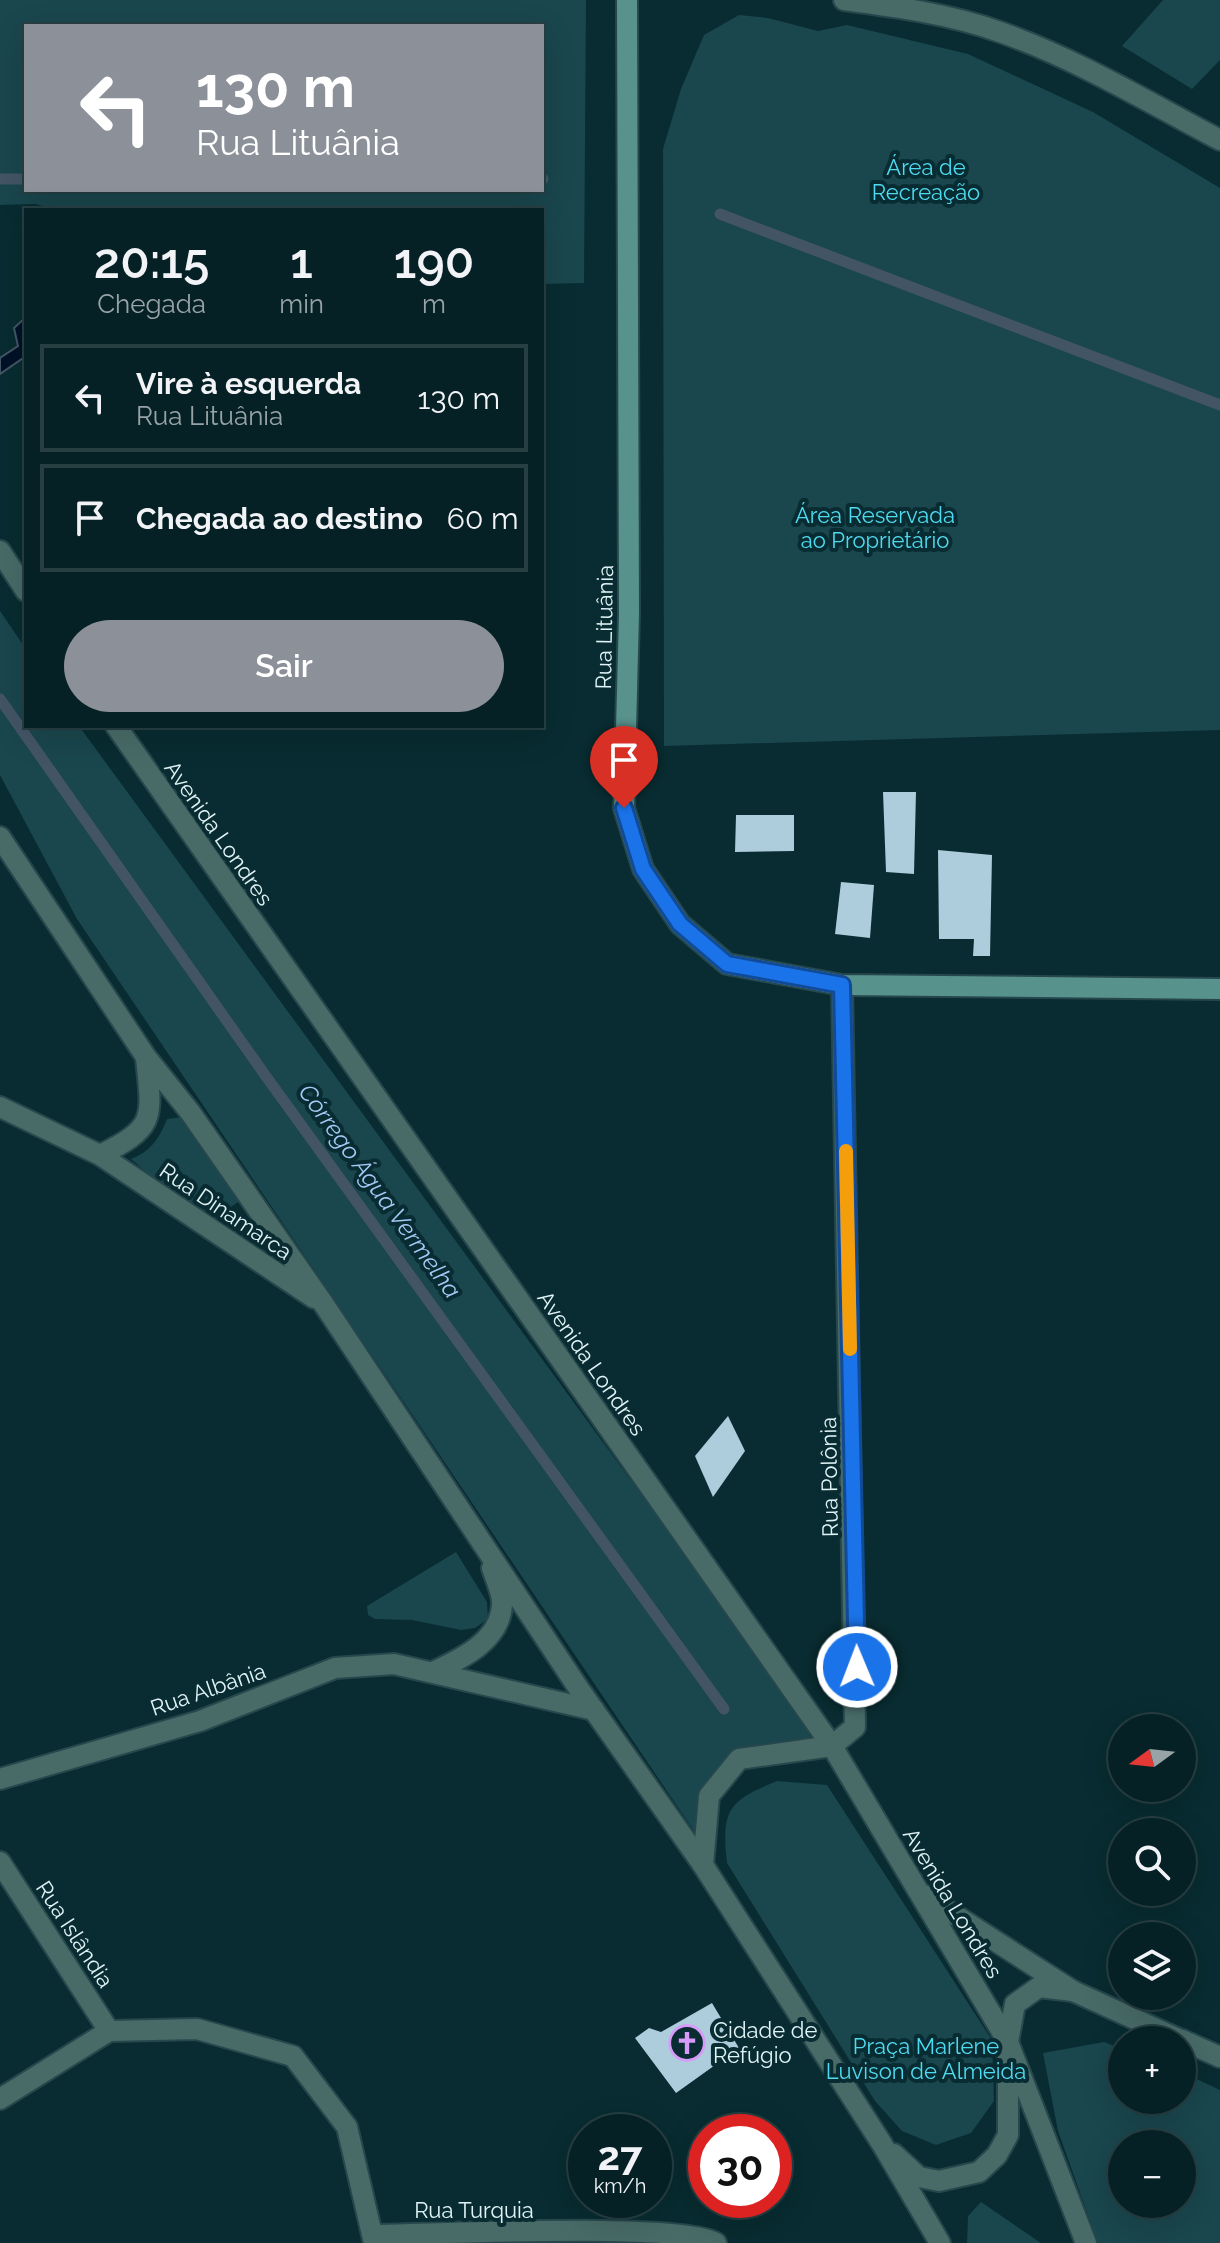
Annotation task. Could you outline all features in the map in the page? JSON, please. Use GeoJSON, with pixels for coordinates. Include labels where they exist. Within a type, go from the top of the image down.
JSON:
{"type":"FeatureCollection","features":[{"type":"Feature","properties":{"kind":"street","name":"Rua Lituânia"},"geometry":{"type":"LineString","coordinates":[[627,0],[629,613],[624,808],[643,869],[680,924],[727,964],[842,985],[1220,989]]}},
{"type":"Feature","properties":{"kind":"street"},"geometry":{"type":"LineString","coordinates":[[844,0],[905,4],[999,31],[1082,68],[1220,140]]}},
{"type":"Feature","properties":{"kind":"street"},"geometry":{"type":"LineString","coordinates":[[0,551],[24,588]]}},
{"type":"Feature","properties":{"kind":"street","name":"Avenida Londres"},"geometry":{"type":"LineString","coordinates":[[117,728],[832,1746],[1008,2042],[1086,2243]]}},
{"type":"Feature","properties":{"kind":"street"},"geometry":{"type":"LineString","coordinates":[[0,837],[146,1057],[190,1112],[325,1306],[594,1710],[703,1865],[882,2144],[940,2243]]}},
{"type":"Feature","properties":{"kind":"street","name":"Rua Polônia"},"geometry":{"type":"LineString","coordinates":[[832,1746],[855,1727],[857,1698],[842,985]]}},
{"type":"Feature","properties":{"kind":"street"},"geometry":{"type":"LineString","coordinates":[[100,1155],[136,1137],[152,1111],[146,1057]]}},
{"type":"Feature","properties":{"kind":"street","name":"Rua Dinamarca"},"geometry":{"type":"LineString","coordinates":[[0,1107],[100,1155],[325,1306]]}},
{"type":"Feature","properties":{"kind":"street"},"geometry":{"type":"LineString","coordinates":[[433,1672],[475,1650],[492,1632],[502,1605],[486,1549]]}},
{"type":"Feature","properties":{"kind":"street","name":"Rua Albânia"},"geometry":{"type":"LineString","coordinates":[[0,1779],[200,1721],[335,1668],[394,1664],[594,1710]]}},
{"type":"Feature","properties":{"kind":"street"},"geometry":{"type":"LineString","coordinates":[[703,1865],[709,1796],[739,1759],[832,1746]]}},
{"type":"Feature","properties":{"kind":"street","name":"Rua Islândia"},"geometry":{"type":"LineString","coordinates":[[0,1862],[109,2031]]}},
{"type":"Feature","properties":{"kind":"street"},"geometry":{"type":"LineString","coordinates":[[918,1891],[1073,1991],[1151,2026]]}},
{"type":"Feature","properties":{"kind":"street"},"geometry":{"type":"LineString","coordinates":[[882,2144],[919,2177],[939,2181],[979,2172],[997,2155],[1008,2135],[1008,2042],[1015,2004],[1039,1987],[1073,1991]]}},
{"type":"Feature","properties":{"kind":"street"},"geometry":{"type":"LineString","coordinates":[[0,2099],[109,2031],[197,2029],[293,2056],[347,2127],[374,2239]]}},
{"type":"Feature","properties":{"kind":"street"},"geometry":{"type":"LineString","coordinates":[[1196,2046],[1220,2057]]}},
{"type":"Feature","properties":{"kind":"street","name":"Rua Turquia"},"geometry":{"type":"LineString","coordinates":[[374,2239],[647,2233],[706,2237],[716,2243]]}},
{"type":"Feature","properties":{"kind":"green space"},"geometry":{"type":"Polygon","coordinates":[[[0,0],[586,0],[584,283],[544,284],[544,208],[51,208],[35,204],[0,205],[0,0]]]}},
{"type":"Feature","properties":{"kind":"green space"},"geometry":{"type":"Polygon","coordinates":[[[1163,0],[1220,0],[1220,60],[1192,89],[1122,46],[1163,0]]]}},
{"type":"Feature","properties":{"kind":"green space","name":"Área Reservada ao Proprietário"},"geometry":{"type":"Polygon","coordinates":[[[739,15],[768,18],[818,31],[847,25],[968,54],[1093,112],[1220,188],[1220,730],[664,746],[663,149],[681,89],[704,35],[739,15]]]}},
{"type":"Feature","properties":{"kind":"green space"},"geometry":{"type":"Polygon","coordinates":[[[0,611],[24,646],[24,728],[80,728],[823,1743],[734,1756],[703,1796],[694,1831],[77,919],[0,775],[0,611]]]}},
{"type":"Feature","properties":{"kind":"green space"},"geometry":{"type":"Polygon","coordinates":[[[183,1117],[241,1200],[219,1215],[180,1201],[131,1159],[154,1144],[167,1119],[183,1117]]]}},
{"type":"Feature","properties":{"kind":"green space"},"geometry":{"type":"Polygon","coordinates":[[[456,1552],[487,1602],[488,1619],[475,1628],[461,1630],[412,1620],[375,1619],[368,1615],[367,1606],[456,1552]]]}},
{"type":"Feature","properties":{"kind":"green space","name":"Praça Marlene Luvison de Almeida"},"geometry":{"type":"Polygon","coordinates":[[[777,1781],[827,1785],[992,2040],[994,2101],[971,2133],[936,2145],[902,2131],[875,2101],[727,1863],[725,1831],[731,1810],[748,1795],[777,1781]]]}},
{"type":"Feature","properties":{"kind":"green space"},"geometry":{"type":"Polygon","coordinates":[[[1108,2044],[1108,2114],[1196,2114],[1196,2079],[1220,2090],[1220,2243],[1098,2243],[1058,2131],[1043,2053],[1108,2044]]]}},
{"type":"Feature","properties":{"kind":"green space"},"geometry":{"type":"Polygon","coordinates":[[[981,2202],[1041,2243],[967,2243],[968,2216],[981,2202]]]}},
{"type":"Feature","properties":{"kind":"shaded area"},"geometry":{"type":"Polygon","coordinates":[[[24,319],[24,357],[0,374],[0,358],[18,346],[14,328],[24,319]]]}},
{"type":"Feature","properties":{"kind":"building"},"geometry":{"type":"Polygon","coordinates":[[[883,792],[916,792],[914,874],[886,872],[883,792]]]}},
{"type":"Feature","properties":{"kind":"building"},"geometry":{"type":"Polygon","coordinates":[[[736,815],[794,815],[794,851],[735,852],[736,815]]]}},
{"type":"Feature","properties":{"kind":"building"},"geometry":{"type":"Polygon","coordinates":[[[938,850],[992,855],[990,956],[973,956],[974,939],[939,939],[938,850]]]}},
{"type":"Feature","properties":{"kind":"building"},"geometry":{"type":"Polygon","coordinates":[[[841,882],[874,885],[870,938],[835,934],[841,882]]]}},
{"type":"Feature","properties":{"kind":"building"},"geometry":{"type":"Polygon","coordinates":[[[728,1416],[745,1451],[713,1497],[695,1456],[728,1416]]]}},
{"type":"Feature","properties":{"kind":"building","name":"Cidade de Refúgio"},"geometry":{"type":"Polygon","coordinates":[[[712,2003],[739,2048],[676,2093],[635,2038],[649,2028],[661,2032],[712,2003]]]}},
{"type":"Feature","properties":{"kind":"waterway"},"geometry":{"type":"LineString","coordinates":[[0,179],[24,179]]}},
{"type":"Feature","properties":{"kind":"waterway"},"geometry":{"type":"LineString","coordinates":[[720,214],[1220,405]]}},
{"type":"Feature","properties":{"kind":"waterway","name":"Córrego Água Vermelha"},"geometry":{"type":"LineString","coordinates":[[0,699],[265,1075],[724,1709]]}},
{"type":"Feature","properties":{"kind":"slow traffic"},"geometry":{"type":"LineString","coordinates":[[846,1151],[850,1349]]}},
{"type":"Feature","properties":{"kind":"place","name":"Cidade de Refúgio"},"geometry":{"type":"Point","coordinates":[687,2043]}},
{"type":"Feature","properties":{"kind":"route"},"geometry":{"type":"LineString","coordinates":[[624,808],[643,869],[680,924],[727,964],[842,985],[857,1667]]}},
{"type":"Feature","properties":{"kind":"park label","name":"Área de Recreação"},"geometry":{"type":"Point","coordinates":[926,180]}}]}
